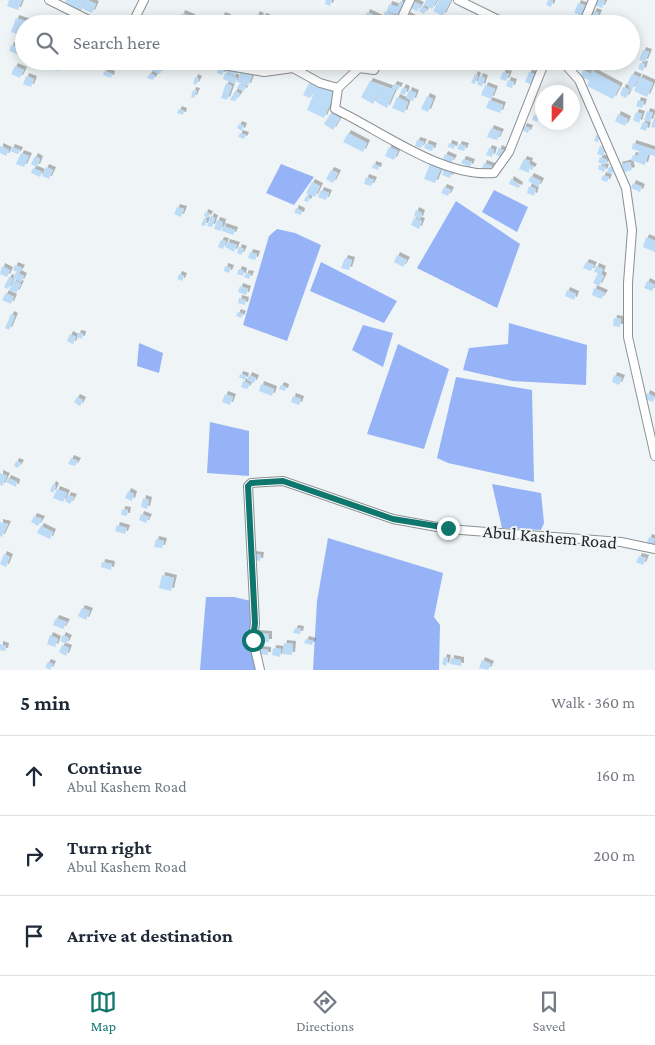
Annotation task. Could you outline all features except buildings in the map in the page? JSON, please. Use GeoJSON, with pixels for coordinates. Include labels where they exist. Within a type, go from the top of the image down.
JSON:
{"type":"FeatureCollection","features":[{"type":"Feature","properties":{"kind":"street"},"geometry":{"type":"LineString","coordinates":[[49,0],[79,15]]}},
{"type":"Feature","properties":{"kind":"street"},"geometry":{"type":"LineString","coordinates":[[136,15],[144,0]]}},
{"type":"Feature","properties":{"kind":"street"},"geometry":{"type":"LineString","coordinates":[[403,15],[410,0]]}},
{"type":"Feature","properties":{"kind":"street"},"geometry":{"type":"LineString","coordinates":[[458,0],[489,15]]}},
{"type":"Feature","properties":{"kind":"street"},"geometry":{"type":"LineString","coordinates":[[587,15],[593,0]]}},
{"type":"Feature","properties":{"kind":"street"},"geometry":{"type":"LineString","coordinates":[[252,70],[264,72],[278,70]]}},
{"type":"Feature","properties":{"kind":"street"},"geometry":{"type":"LineString","coordinates":[[297,70],[320,83],[338,88]]}},
{"type":"Feature","properties":{"kind":"street"},"geometry":{"type":"LineString","coordinates":[[357,70],[338,88],[334,109],[433,161],[465,170],[494,173],[510,152],[542,70]]}},
{"type":"Feature","properties":{"kind":"street"},"geometry":{"type":"LineString","coordinates":[[570,70],[579,80],[626,188],[632,230],[628,283],[628,337],[655,456]]}},
{"type":"Feature","properties":{"kind":"street","name":"Abul Kashem Road"},"geometry":{"type":"LineString","coordinates":[[260,670],[253,640],[255,623],[248,512],[248,486],[251,483],[283,481],[393,519],[448,528],[621,542],[655,549]]}},
{"type":"Feature","properties":{"kind":"water"},"geometry":{"type":"Polygon","coordinates":[[[281,164],[314,177],[294,205],[266,193],[281,164]]]}},
{"type":"Feature","properties":{"kind":"water"},"geometry":{"type":"Polygon","coordinates":[[[494,190],[528,207],[517,232],[482,212],[494,190]]]}},
{"type":"Feature","properties":{"kind":"water"},"geometry":{"type":"Polygon","coordinates":[[[456,201],[520,244],[497,308],[417,268],[456,201]]]}},
{"type":"Feature","properties":{"kind":"water"},"geometry":{"type":"Polygon","coordinates":[[[277,229],[295,233],[321,245],[287,341],[243,325],[269,236],[277,229]]]}},
{"type":"Feature","properties":{"kind":"water"},"geometry":{"type":"Polygon","coordinates":[[[321,262],[397,301],[384,323],[310,291],[321,262]]]}},
{"type":"Feature","properties":{"kind":"water"},"geometry":{"type":"Polygon","coordinates":[[[509,323],[587,345],[586,385],[512,381],[463,370],[469,348],[508,344],[509,323]]]}},
{"type":"Feature","properties":{"kind":"water"},"geometry":{"type":"Polygon","coordinates":[[[363,325],[393,333],[383,367],[352,350],[363,325]]]}},
{"type":"Feature","properties":{"kind":"water"},"geometry":{"type":"Polygon","coordinates":[[[139,343],[163,353],[159,373],[137,366],[139,343]]]}},
{"type":"Feature","properties":{"kind":"water"},"geometry":{"type":"Polygon","coordinates":[[[398,344],[449,369],[424,449],[367,434],[398,344]]]}},
{"type":"Feature","properties":{"kind":"water"},"geometry":{"type":"Polygon","coordinates":[[[456,377],[532,390],[534,482],[448,463],[437,458],[456,377]]]}},
{"type":"Feature","properties":{"kind":"water"},"geometry":{"type":"Polygon","coordinates":[[[210,422],[249,431],[249,476],[207,473],[210,422]]]}},
{"type":"Feature","properties":{"kind":"water"},"geometry":{"type":"Polygon","coordinates":[[[492,484],[541,493],[544,523],[541,530],[502,528],[492,484]]]}},
{"type":"Feature","properties":{"kind":"water"},"geometry":{"type":"Polygon","coordinates":[[[328,538],[443,573],[434,617],[440,625],[439,670],[313,670],[317,601],[328,538]]]}},
{"type":"Feature","properties":{"kind":"water"},"geometry":{"type":"Polygon","coordinates":[[[206,597],[234,597],[251,601],[256,670],[200,670],[206,597]]]}},
{"type":"Feature","properties":{"kind":"route"},"geometry":{"type":"LineString","coordinates":[[253,640],[255,623],[254,586],[248,520],[248,486],[251,483],[283,481],[345,500],[393,519],[448,528]]}}]}
